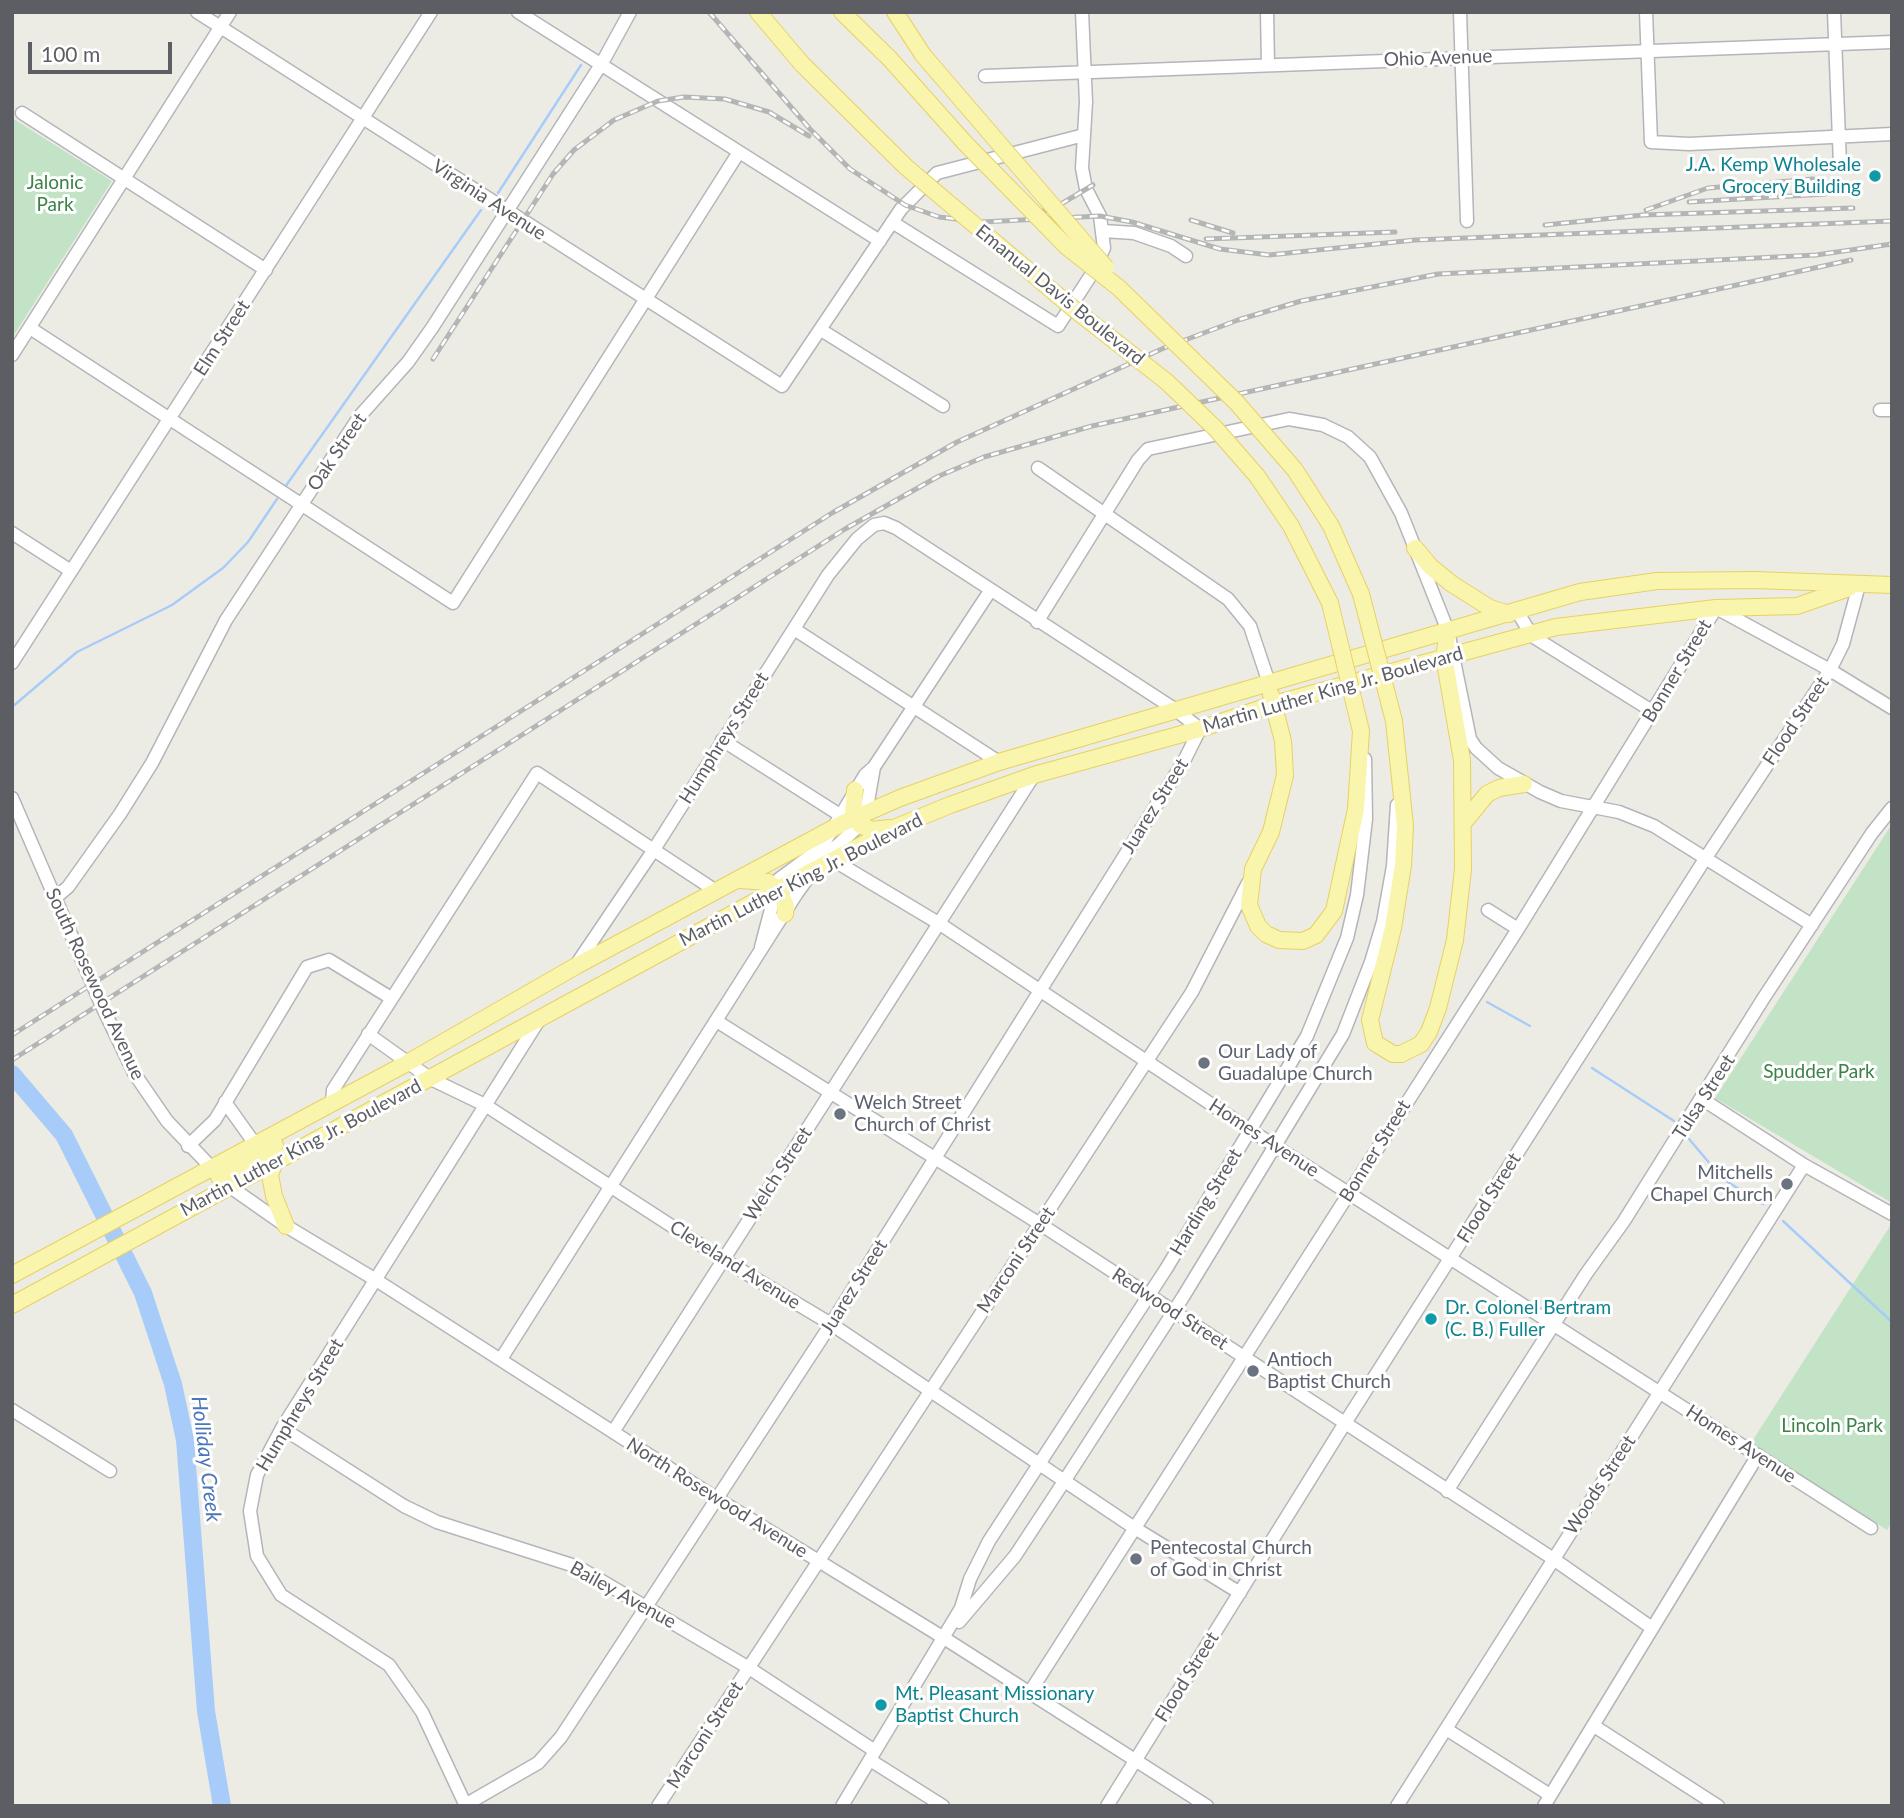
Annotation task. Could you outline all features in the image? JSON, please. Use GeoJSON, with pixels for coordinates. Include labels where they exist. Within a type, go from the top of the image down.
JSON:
{"type":"FeatureCollection","features":[{"type":"Feature","properties":{"kind":"main road","name":"Emanual Davis Boulevard"},"geometry":{"type":"LineString","coordinates":[[758,12],[802,64],[906,167],[1073,309],[1176,391],[1216,429],[1257,476],[1291,526],[1330,603],[1361,731],[1356,809],[1341,890],[1326,925],[1303,941],[1290,943],[1266,934],[1253,916],[1249,905],[1253,869]]}},
{"type":"Feature","properties":{"kind":"main road","name":"Emanual Davis Boulevard"},"geometry":{"type":"LineString","coordinates":[[842,12],[890,59],[965,143],[1067,247],[1119,288],[1237,403],[1295,470],[1331,526],[1360,594],[1394,722],[1399,785]]}},
{"type":"Feature","properties":{"kind":"main road"},"geometry":{"type":"LineString","coordinates":[[895,12],[922,55],[1101,261],[1119,288]]}},
{"type":"Feature","properties":{"kind":"main road"},"geometry":{"type":"LineString","coordinates":[[1415,548],[1431,567],[1452,584],[1490,608],[1513,612]]}},
{"type":"Feature","properties":{"kind":"main road","name":"Martin Luther King Jr. Boulevard"},"geometry":{"type":"LineString","coordinates":[[12,1306],[167,1219],[255,1144],[409,1062],[576,966],[831,830],[999,762],[1580,592],[1657,581],[1755,580],[1892,585]]}},
{"type":"Feature","properties":{"kind":"main road","name":"Martin Luther King Jr. Boulevard"},"geometry":{"type":"LineString","coordinates":[[12,1275],[153,1199],[275,1161],[894,828],[1034,775],[1200,729],[1274,704],[1532,636],[1556,627],[1716,608],[1797,606],[1858,585]]}},
{"type":"Feature","properties":{"kind":"main road"},"geometry":{"type":"LineString","coordinates":[[1399,785],[1405,827],[1403,865],[1394,928],[1370,1020],[1375,1043],[1393,1054],[1412,1051],[1429,1032],[1438,1008],[1455,940],[1465,821],[1462,760],[1448,631]]}},
{"type":"Feature","properties":{"kind":"main road","name":"Marconi Street"},"geometry":{"type":"LineString","coordinates":[[1253,869],[1271,832],[1285,775],[1283,741],[1269,683]]}},
{"type":"Feature","properties":{"kind":"main road"},"geometry":{"type":"LineString","coordinates":[[1465,821],[1486,794],[1499,788],[1524,784]]}},
{"type":"Feature","properties":{"kind":"main road"},"geometry":{"type":"LineString","coordinates":[[855,790],[852,803],[872,830],[894,828]]}},
{"type":"Feature","properties":{"kind":"main road"},"geometry":{"type":"LineString","coordinates":[[737,880],[768,882],[778,889],[786,906],[785,914]]}},
{"type":"Feature","properties":{"kind":"main road"},"geometry":{"type":"LineString","coordinates":[[219,1177],[299,1131],[328,1105]]}},
{"type":"Feature","properties":{"kind":"main road"},"geometry":{"type":"LineString","coordinates":[[275,1161],[271,1175],[272,1186],[286,1226]]}},
{"type":"Feature","properties":{"kind":"street","name":"Virginia Avenue"},"geometry":{"type":"LineString","coordinates":[[197,12],[573,255],[647,298],[782,386],[821,330]]}},
{"type":"Feature","properties":{"kind":"street"},"geometry":{"type":"LineString","coordinates":[[12,355],[230,12]]}},
{"type":"Feature","properties":{"kind":"street","name":"Elm Street"},"geometry":{"type":"LineString","coordinates":[[12,663],[431,12]]}},
{"type":"Feature","properties":{"kind":"street"},"geometry":{"type":"LineString","coordinates":[[518,12],[880,242]]}},
{"type":"Feature","properties":{"kind":"street","name":"Oak Street"},"geometry":{"type":"LineString","coordinates":[[55,898],[68,887],[146,773],[210,647],[359,417],[422,344],[602,63],[629,12]]}},
{"type":"Feature","properties":{"kind":"street"},"geometry":{"type":"LineString","coordinates":[[892,222],[1058,326],[1094,272],[1104,248],[1100,216],[1086,189],[1082,168],[1085,72],[1082,12]]}},
{"type":"Feature","properties":{"kind":"street"},"geometry":{"type":"LineString","coordinates":[[1267,12],[1268,65]]}},
{"type":"Feature","properties":{"kind":"street"},"geometry":{"type":"LineString","coordinates":[[1460,12],[1467,221]]}},
{"type":"Feature","properties":{"kind":"street"},"geometry":{"type":"LineString","coordinates":[[1646,12],[1651,142],[1689,144],[1892,134]]}},
{"type":"Feature","properties":{"kind":"street"},"geometry":{"type":"LineString","coordinates":[[1834,12],[1840,165]]}},
{"type":"Feature","properties":{"kind":"street","name":"Ohio Avenue"},"geometry":{"type":"LineString","coordinates":[[985,76],[1892,42]]}},
{"type":"Feature","properties":{"kind":"street"},"geometry":{"type":"LineString","coordinates":[[23,113],[266,270]]}},
{"type":"Feature","properties":{"kind":"street"},"geometry":{"type":"LineString","coordinates":[[943,406],[821,330],[901,209],[945,168],[996,159],[1083,135]]}},
{"type":"Feature","properties":{"kind":"street"},"geometry":{"type":"LineString","coordinates":[[30,328],[453,603],[739,152]]}},
{"type":"Feature","properties":{"kind":"street"},"geometry":{"type":"LineString","coordinates":[[1103,231],[1135,233],[1171,246],[1186,256]]}},
{"type":"Feature","properties":{"kind":"street"},"geometry":{"type":"LineString","coordinates":[[1037,622],[1142,454],[1169,443],[1289,419],[1323,425],[1348,437],[1370,457],[1401,513],[1448,631]]}},
{"type":"Feature","properties":{"kind":"street"},"geometry":{"type":"LineString","coordinates":[[1038,468],[1228,599],[1250,626],[1269,683]]}},
{"type":"Feature","properties":{"kind":"street","name":"Humphreys Street"},"geometry":{"type":"LineString","coordinates":[[576,966],[848,548],[874,525],[884,523],[990,592]]}},
{"type":"Feature","properties":{"kind":"street"},"geometry":{"type":"LineString","coordinates":[[12,533],[71,571]]}},
{"type":"Feature","properties":{"kind":"street","name":"Flood Street"},"geometry":{"type":"LineString","coordinates":[[1107,1806],[1345,1423],[1705,859],[1830,670],[1843,644],[1858,585]]}},
{"type":"Feature","properties":{"kind":"street"},"geometry":{"type":"LineString","coordinates":[[760,955],[785,872],[821,848],[855,790],[874,767],[990,592],[1176,710],[1200,729]]}},
{"type":"Feature","properties":{"kind":"street"},"geometry":{"type":"LineString","coordinates":[[1716,608],[1830,670],[1892,708]]}},
{"type":"Feature","properties":{"kind":"street","name":"Bonner Street"},"geometry":{"type":"LineString","coordinates":[[1030,1692],[1133,1527],[1518,929],[1716,608]]}},
{"type":"Feature","properties":{"kind":"street"},"geometry":{"type":"LineString","coordinates":[[1513,612],[1532,636],[1652,711]]}},
{"type":"Feature","properties":{"kind":"street"},"geometry":{"type":"LineString","coordinates":[[794,629],[999,762]]}},
{"type":"Feature","properties":{"kind":"street"},"geometry":{"type":"LineString","coordinates":[[1449,656],[1470,739],[1485,757],[1524,784],[1561,801],[1595,806],[1643,821],[1812,925]]}},
{"type":"Feature","properties":{"kind":"street","name":"Juarez Street"},"geometry":{"type":"LineString","coordinates":[[466,1806],[538,1763],[561,1737],[831,1324],[1184,761],[1200,729]]}},
{"type":"Feature","properties":{"kind":"street","name":"Harding Street"},"geometry":{"type":"LineString","coordinates":[[842,1806],[961,1608],[970,1579],[989,1541],[1149,1296],[1307,1036],[1347,938],[1363,857],[1366,819],[1365,754],[1361,731]]}},
{"type":"Feature","properties":{"kind":"street"},"geometry":{"type":"LineString","coordinates":[[722,740],[839,815]]}},
{"type":"Feature","properties":{"kind":"street"},"geometry":{"type":"LineString","coordinates":[[501,1359],[813,871],[861,818],[874,767]]}},
{"type":"Feature","properties":{"kind":"street"},"geometry":{"type":"LineString","coordinates":[[328,1105],[333,1090],[368,1034],[537,773],[716,891]]}},
{"type":"Feature","properties":{"kind":"street","name":"Welch Street"},"geometry":{"type":"LineString","coordinates":[[613,1432],[1034,775]]}},
{"type":"Feature","properties":{"kind":"street","name":"Harding Street"},"geometry":{"type":"LineString","coordinates":[[944,1638],[1015,1556],[1066,1480],[1343,1034],[1371,962],[1393,866],[1399,785]]}},
{"type":"Feature","properties":{"kind":"street","name":"South Rosewood Avenue"},"geometry":{"type":"LineString","coordinates":[[12,798],[134,1073],[154,1104],[188,1146],[219,1177]]}},
{"type":"Feature","properties":{"kind":"street","name":"Tulsa Street"},"geometry":{"type":"LineString","coordinates":[[1447,1491],[1702,1099],[1745,1027],[1872,833],[1892,808]]}},
{"type":"Feature","properties":{"kind":"street","name":"Homes Avenue"},"geometry":{"type":"LineString","coordinates":[[834,860],[940,924],[1250,1130],[1871,1528]]}},
{"type":"Feature","properties":{"kind":"street","name":"Marconi Street"},"geometry":{"type":"LineString","coordinates":[[657,1806],[1192,992],[1241,899],[1253,869]]}},
{"type":"Feature","properties":{"kind":"street"},"geometry":{"type":"LineString","coordinates":[[1488,910],[1518,929]]}},
{"type":"Feature","properties":{"kind":"street"},"geometry":{"type":"LineString","coordinates":[[188,1146],[215,1120],[307,967],[325,960],[340,965],[391,998]]}},
{"type":"Feature","properties":{"kind":"street","name":"Humphreys Street"},"geometry":{"type":"LineString","coordinates":[[466,1806],[422,1712],[403,1681],[388,1665],[281,1595],[257,1556],[250,1511],[257,1475],[282,1428],[541,1017]]}},
{"type":"Feature","properties":{"kind":"street","name":"Redwood Street"},"geometry":{"type":"LineString","coordinates":[[718,1022],[1040,1224],[1552,1558],[1652,1628]]}},
{"type":"Feature","properties":{"kind":"street","name":"Cleveland Avenue"},"geometry":{"type":"LineString","coordinates":[[368,1034],[431,1079],[485,1105],[724,1259],[831,1324],[1133,1527],[1240,1593]]}},
{"type":"Feature","properties":{"kind":"street"},"geometry":{"type":"LineString","coordinates":[[1702,1099],[1804,1165],[1892,1214]]}},
{"type":"Feature","properties":{"kind":"street"},"geometry":{"type":"LineString","coordinates":[[225,1102],[255,1144]]}},
{"type":"Feature","properties":{"kind":"street","name":"Woods Street"},"geometry":{"type":"LineString","coordinates":[[1397,1806],[1804,1165]]}},
{"type":"Feature","properties":{"kind":"street","name":"North Rosewood Avenue"},"geometry":{"type":"LineString","coordinates":[[219,1177],[286,1226],[376,1280],[716,1498],[944,1638],[1207,1806]]}},
{"type":"Feature","properties":{"kind":"street"},"geometry":{"type":"LineString","coordinates":[[12,1410],[110,1471]]}},
{"type":"Feature","properties":{"kind":"street","name":"Bailey Avenue"},"geometry":{"type":"LineString","coordinates":[[282,1428],[415,1511],[459,1529],[578,1567],[749,1668],[943,1806]]}},
{"type":"Feature","properties":{"kind":"street"},"geometry":{"type":"LineString","coordinates":[[1446,1729],[1547,1800],[1758,1455]]}},
{"type":"Feature","properties":{"kind":"street"},"geometry":{"type":"LineString","coordinates":[[1594,1726],[1718,1806]]}},
{"type":"Feature","properties":{"kind":"green space","name":"Jalonic Park"},"geometry":{"type":"Polygon","coordinates":[[[12,118],[112,181],[12,338],[12,118]]]}},
{"type":"Feature","properties":{"kind":"green space","name":"Spudder Park"},"geometry":{"type":"Polygon","coordinates":[[[1892,824],[1892,1203],[1715,1098],[1892,824]]]}},
{"type":"Feature","properties":{"kind":"green space","name":"Lincoln Park"},"geometry":{"type":"Polygon","coordinates":[[[1892,1223],[1892,1522],[1887,1530],[1751,1443],[1892,1223]]]}},
{"type":"Feature","properties":{"kind":"waterway"},"geometry":{"type":"LineString","coordinates":[[498,193],[581,65]]}},
{"type":"Feature","properties":{"kind":"waterway"},"geometry":{"type":"LineString","coordinates":[[285,487],[481,210]]}},
{"type":"Feature","properties":{"kind":"waterway"},"geometry":{"type":"LineString","coordinates":[[12,707],[77,652],[172,605],[223,568],[248,542],[277,499]]}},
{"type":"Feature","properties":{"kind":"waterway"},"geometry":{"type":"LineString","coordinates":[[1487,1002],[1530,1026]]}},
{"type":"Feature","properties":{"kind":"waterway"},"geometry":{"type":"LineString","coordinates":[[1592,1068],[1674,1121]]}},
{"type":"Feature","properties":{"kind":"waterway","name":"Holliday Creek"},"geometry":{"type":"LineString","coordinates":[[12,1074],[64,1135],[143,1293],[173,1384],[185,1440],[206,1711],[222,1806]]}},
{"type":"Feature","properties":{"kind":"waterway"},"geometry":{"type":"LineString","coordinates":[[1689,1139],[1723,1179],[1763,1204]]}},
{"type":"Feature","properties":{"kind":"waterway"},"geometry":{"type":"LineString","coordinates":[[1783,1221],[1892,1322]]}},
{"type":"Feature","properties":{"kind":"railway"},"geometry":{"type":"LineString","coordinates":[[709,12],[810,129],[850,169],[905,205],[939,217],[982,222],[1100,216],[1132,222],[1220,249],[1269,255],[1415,240],[1892,221]]}},
{"type":"Feature","properties":{"kind":"railway"},"geometry":{"type":"LineString","coordinates":[[433,359],[553,174],[574,150],[614,120],[658,101],[684,97],[725,99],[769,112],[809,136]]}},
{"type":"Feature","properties":{"kind":"railway"},"geometry":{"type":"LineString","coordinates":[[1646,210],[1708,188],[1813,179]]}},
{"type":"Feature","properties":{"kind":"railway"},"geometry":{"type":"LineString","coordinates":[[1031,215],[1056,207],[1093,185]]}},
{"type":"Feature","properties":{"kind":"railway"},"geometry":{"type":"LineString","coordinates":[[1689,202],[1825,194]]}},
{"type":"Feature","properties":{"kind":"railway"},"geometry":{"type":"LineString","coordinates":[[1545,225],[1643,215],[1853,208]]}},
{"type":"Feature","properties":{"kind":"railway"},"geometry":{"type":"LineString","coordinates":[[1191,220],[1233,233]]}},
{"type":"Feature","properties":{"kind":"railway"},"geometry":{"type":"LineString","coordinates":[[1206,239],[1395,232]]}},
{"type":"Feature","properties":{"kind":"railway"},"geometry":{"type":"LineString","coordinates":[[12,1035],[832,513],[957,442],[1164,348],[1238,320],[1301,301],[1438,274],[1816,255],[1892,244]]}},
{"type":"Feature","properties":{"kind":"railway"},"geometry":{"type":"LineString","coordinates":[[12,1060],[845,529],[939,476],[984,457],[1092,426],[1851,260]]}},
{"type":"Feature","properties":{"kind":"place","name":"J.A. Kemp Wholesale Grocery Building"},"geometry":{"type":"Point","coordinates":[1875,176]}},
{"type":"Feature","properties":{"kind":"place","name":"Our Lady of Guadalupe Church"},"geometry":{"type":"Point","coordinates":[1204,1063]}},
{"type":"Feature","properties":{"kind":"place","name":"Welch Street Church of Christ"},"geometry":{"type":"Point","coordinates":[840,1114]}},
{"type":"Feature","properties":{"kind":"place","name":"Mitchells Chapel Church"},"geometry":{"type":"Point","coordinates":[1787,1184]}},
{"type":"Feature","properties":{"kind":"place","name":"Dr. Colonel Bertram (C. B.) Fuller"},"geometry":{"type":"Point","coordinates":[1431,1319]}},
{"type":"Feature","properties":{"kind":"place","name":"Antioch Baptist Church"},"geometry":{"type":"Point","coordinates":[1253,1371]}},
{"type":"Feature","properties":{"kind":"place","name":"Pentecostal Church of God in Christ"},"geometry":{"type":"Point","coordinates":[1136,1559]}},
{"type":"Feature","properties":{"kind":"place","name":"Mt. Pleasant Missionary Baptist Church"},"geometry":{"type":"Point","coordinates":[881,1705]}}]}
